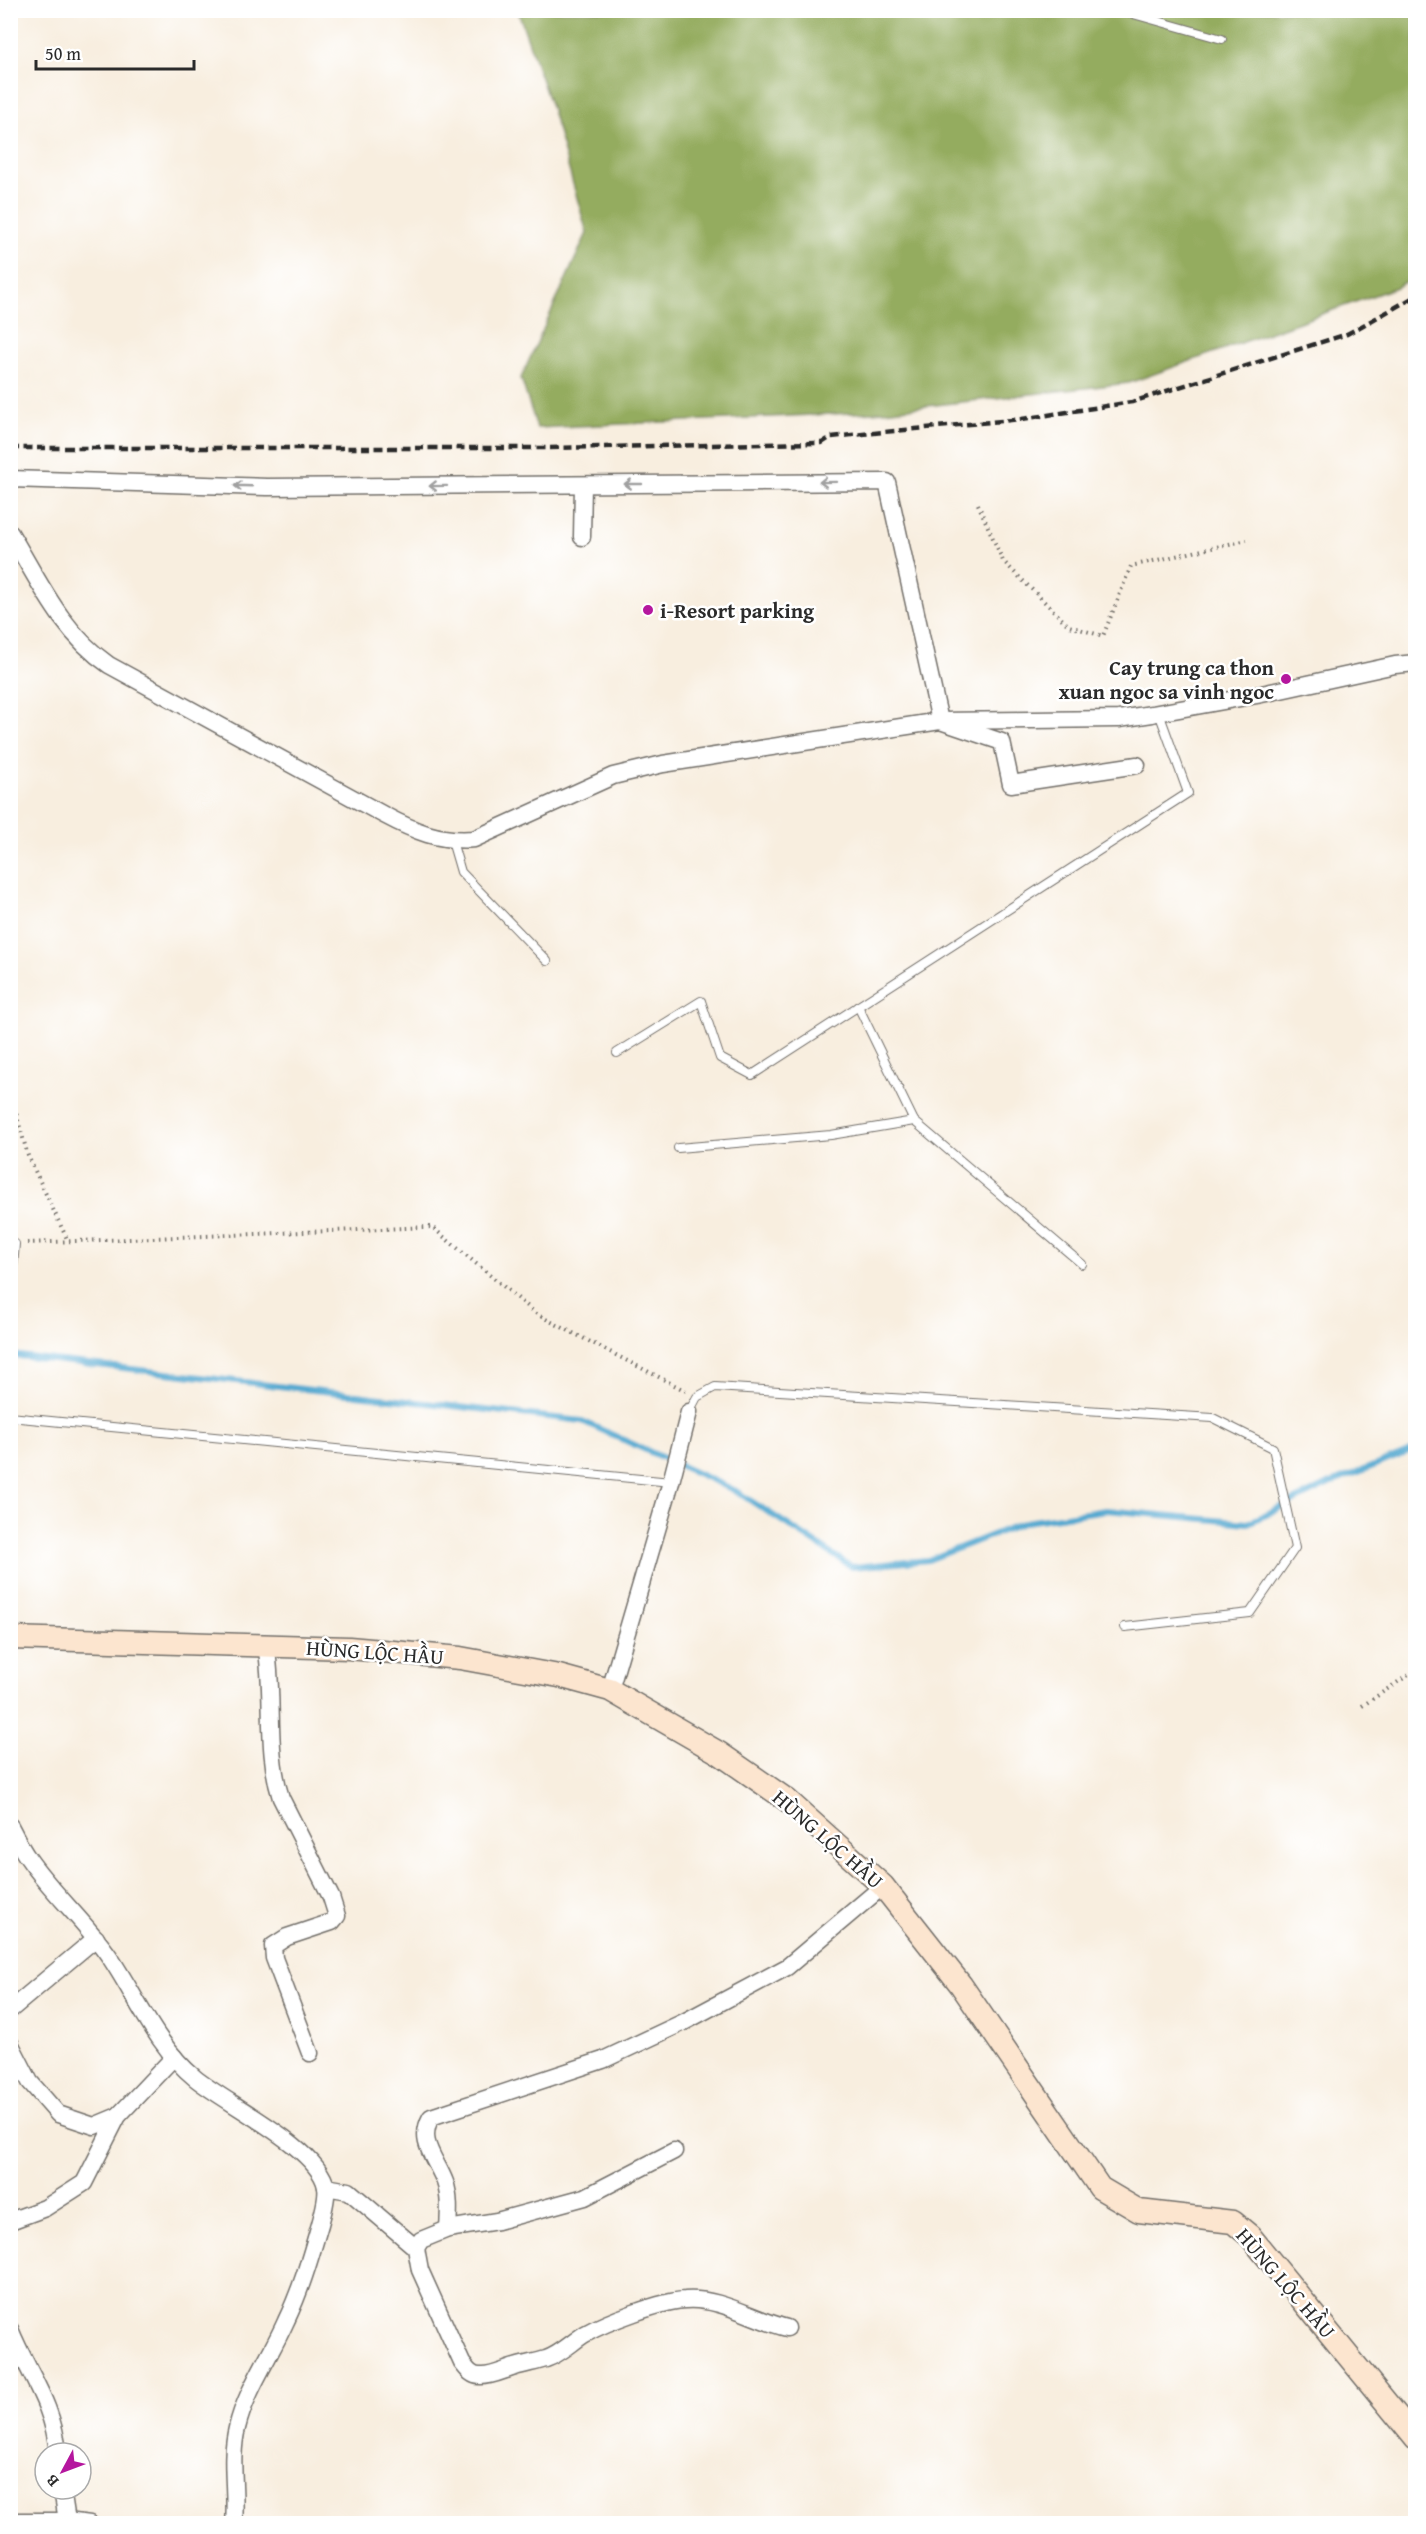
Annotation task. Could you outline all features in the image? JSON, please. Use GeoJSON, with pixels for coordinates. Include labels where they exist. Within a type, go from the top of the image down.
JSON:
{"type":"FeatureCollection","features":[{"type":"Feature","properties":{"kind":"street"},"geometry":{"type":"LineString","coordinates":[[10,479],[267,487],[887,482],[940,721]]}},
{"type":"Feature","properties":{"kind":"street"},"geometry":{"type":"LineString","coordinates":[[582,484],[582,537]]}},
{"type":"Feature","properties":{"kind":"street"},"geometry":{"type":"LineString","coordinates":[[10,533],[58,614],[90,652],[109,665],[384,815],[411,829],[453,841],[474,839],[613,776],[663,764],[940,721],[1119,718],[1160,713],[1395,665],[1416,663]]}},
{"type":"Feature","properties":{"kind":"street"},"geometry":{"type":"LineString","coordinates":[[940,721],[1002,742],[1011,784],[1137,765]]}},
{"type":"Feature","properties":{"kind":"street"},"geometry":{"type":"LineString","coordinates":[[610,1690],[693,1404]]}},
{"type":"Feature","properties":{"kind":"street","name":"HÙNG LỘC HẦU"},"geometry":{"type":"LineString","coordinates":[[10,1638],[350,1648],[460,1658],[559,1676],[610,1690],[719,1753],[787,1800],[883,1886],[961,1985],[1100,2188],[1139,2211],[1233,2222],[1250,2236],[1416,2439]]}},
{"type":"Feature","properties":{"kind":"street"},"geometry":{"type":"LineString","coordinates":[[266,1645],[270,1669],[273,1757],[277,1784],[281,1798],[331,1897],[337,1917],[332,1922],[288,1937],[273,1946],[272,1951],[310,2053]]}},
{"type":"Feature","properties":{"kind":"street"},"geometry":{"type":"LineString","coordinates":[[10,1826],[27,1858],[96,1938],[174,2057],[193,2077],[220,2098],[247,2111],[278,2133],[316,2169],[326,2187],[321,2219],[306,2272],[286,2322],[243,2409],[237,2429],[232,2455],[234,2523]]}},
{"type":"Feature","properties":{"kind":"street"},"geometry":{"type":"LineString","coordinates":[[448,2229],[449,2201],[444,2181],[426,2145],[426,2127],[431,2117],[603,2060],[684,2022],[787,1967],[883,1886]]}},
{"type":"Feature","properties":{"kind":"street"},"geometry":{"type":"LineString","coordinates":[[10,2010],[96,1938]]}},
{"type":"Feature","properties":{"kind":"street"},"geometry":{"type":"LineString","coordinates":[[10,2043],[30,2082],[58,2114],[94,2126],[118,2116]]}},
{"type":"Feature","properties":{"kind":"street"},"geometry":{"type":"LineString","coordinates":[[10,2221],[45,2208],[84,2183],[118,2116],[174,2057]]}},
{"type":"Feature","properties":{"kind":"street"},"geometry":{"type":"LineString","coordinates":[[416,2248],[421,2240],[448,2229],[506,2219],[585,2197],[674,2151]]}},
{"type":"Feature","properties":{"kind":"street"},"geometry":{"type":"LineString","coordinates":[[326,2187],[349,2191],[416,2248],[420,2270],[462,2363],[470,2373],[478,2377],[546,2359],[558,2354],[585,2334],[675,2301],[706,2302],[787,2328]]}},
{"type":"Feature","properties":{"kind":"street"},"geometry":{"type":"LineString","coordinates":[[10,2329],[42,2390],[54,2426],[56,2441]]}},
{"type":"Feature","properties":{"kind":"street"},"geometry":{"type":"LineString","coordinates":[[64,2501],[67,2521]]}},
{"type":"Feature","properties":{"kind":"street"},"geometry":{"type":"LineString","coordinates":[[10,2521],[90,2523]]}},
{"type":"Feature","properties":{"kind":"lane"},"geometry":{"type":"LineString","coordinates":[[1119,10],[1222,39]]}},
{"type":"Feature","properties":{"kind":"lane"},"geometry":{"type":"LineString","coordinates":[[617,1053],[701,1001],[720,1058],[752,1075],[1188,793],[1160,713]]}},
{"type":"Feature","properties":{"kind":"lane"},"geometry":{"type":"LineString","coordinates":[[453,841],[461,872],[547,961]]}},
{"type":"Feature","properties":{"kind":"lane"},"geometry":{"type":"LineString","coordinates":[[858,1006],[914,1121],[1082,1264]]}},
{"type":"Feature","properties":{"kind":"lane"},"geometry":{"type":"LineString","coordinates":[[678,1148],[831,1135],[914,1121]]}},
{"type":"Feature","properties":{"kind":"lane"},"geometry":{"type":"LineString","coordinates":[[10,1300],[15,1244]]}},
{"type":"Feature","properties":{"kind":"lane"},"geometry":{"type":"LineString","coordinates":[[693,1404],[715,1387],[1213,1418],[1273,1448],[1295,1548],[1250,1613],[1125,1627]]}},
{"type":"Feature","properties":{"kind":"lane"},"geometry":{"type":"LineString","coordinates":[[10,1417],[671,1482]]}},
{"type":"Feature","properties":{"kind":"path"},"geometry":{"type":"LineString","coordinates":[[978,504],[1003,561],[1070,626],[1103,636],[1131,566],[1248,540]]}},
{"type":"Feature","properties":{"kind":"path"},"geometry":{"type":"LineString","coordinates":[[10,1091],[28,1156],[68,1241]]}},
{"type":"Feature","properties":{"kind":"path"},"geometry":{"type":"LineString","coordinates":[[15,1244],[432,1227],[538,1314],[693,1404]]}},
{"type":"Feature","properties":{"kind":"path"},"geometry":{"type":"LineString","coordinates":[[1362,1706],[1416,1670]]}},
{"type":"Feature","properties":{"kind":"green space"},"geometry":{"type":"Polygon","coordinates":[[[518,11],[1415,11],[1415,276],[1397,287],[1129,383],[874,412],[537,428],[521,378],[587,233],[552,110],[518,11]]]}},
{"type":"Feature","properties":{"kind":"waterway"},"geometry":{"type":"LineString","coordinates":[[10,1355],[582,1421],[736,1491],[852,1567],[928,1560],[1025,1522],[1106,1510],[1248,1523],[1331,1483],[1416,1449]]}},
{"type":"Feature","properties":{"kind":"railway"},"geometry":{"type":"LineString","coordinates":[[10,448],[544,448],[822,443],[831,437],[1022,419],[1132,402],[1347,334],[1416,296]]}},
{"type":"Feature","properties":{"kind":"place","name":"i-Resort parking"},"geometry":{"type":"Point","coordinates":[648,610]}},
{"type":"Feature","properties":{"kind":"place","name":"Cay trung ca thon xuan ngoc sa vinh ngoc"},"geometry":{"type":"Point","coordinates":[1286,679]}}]}
